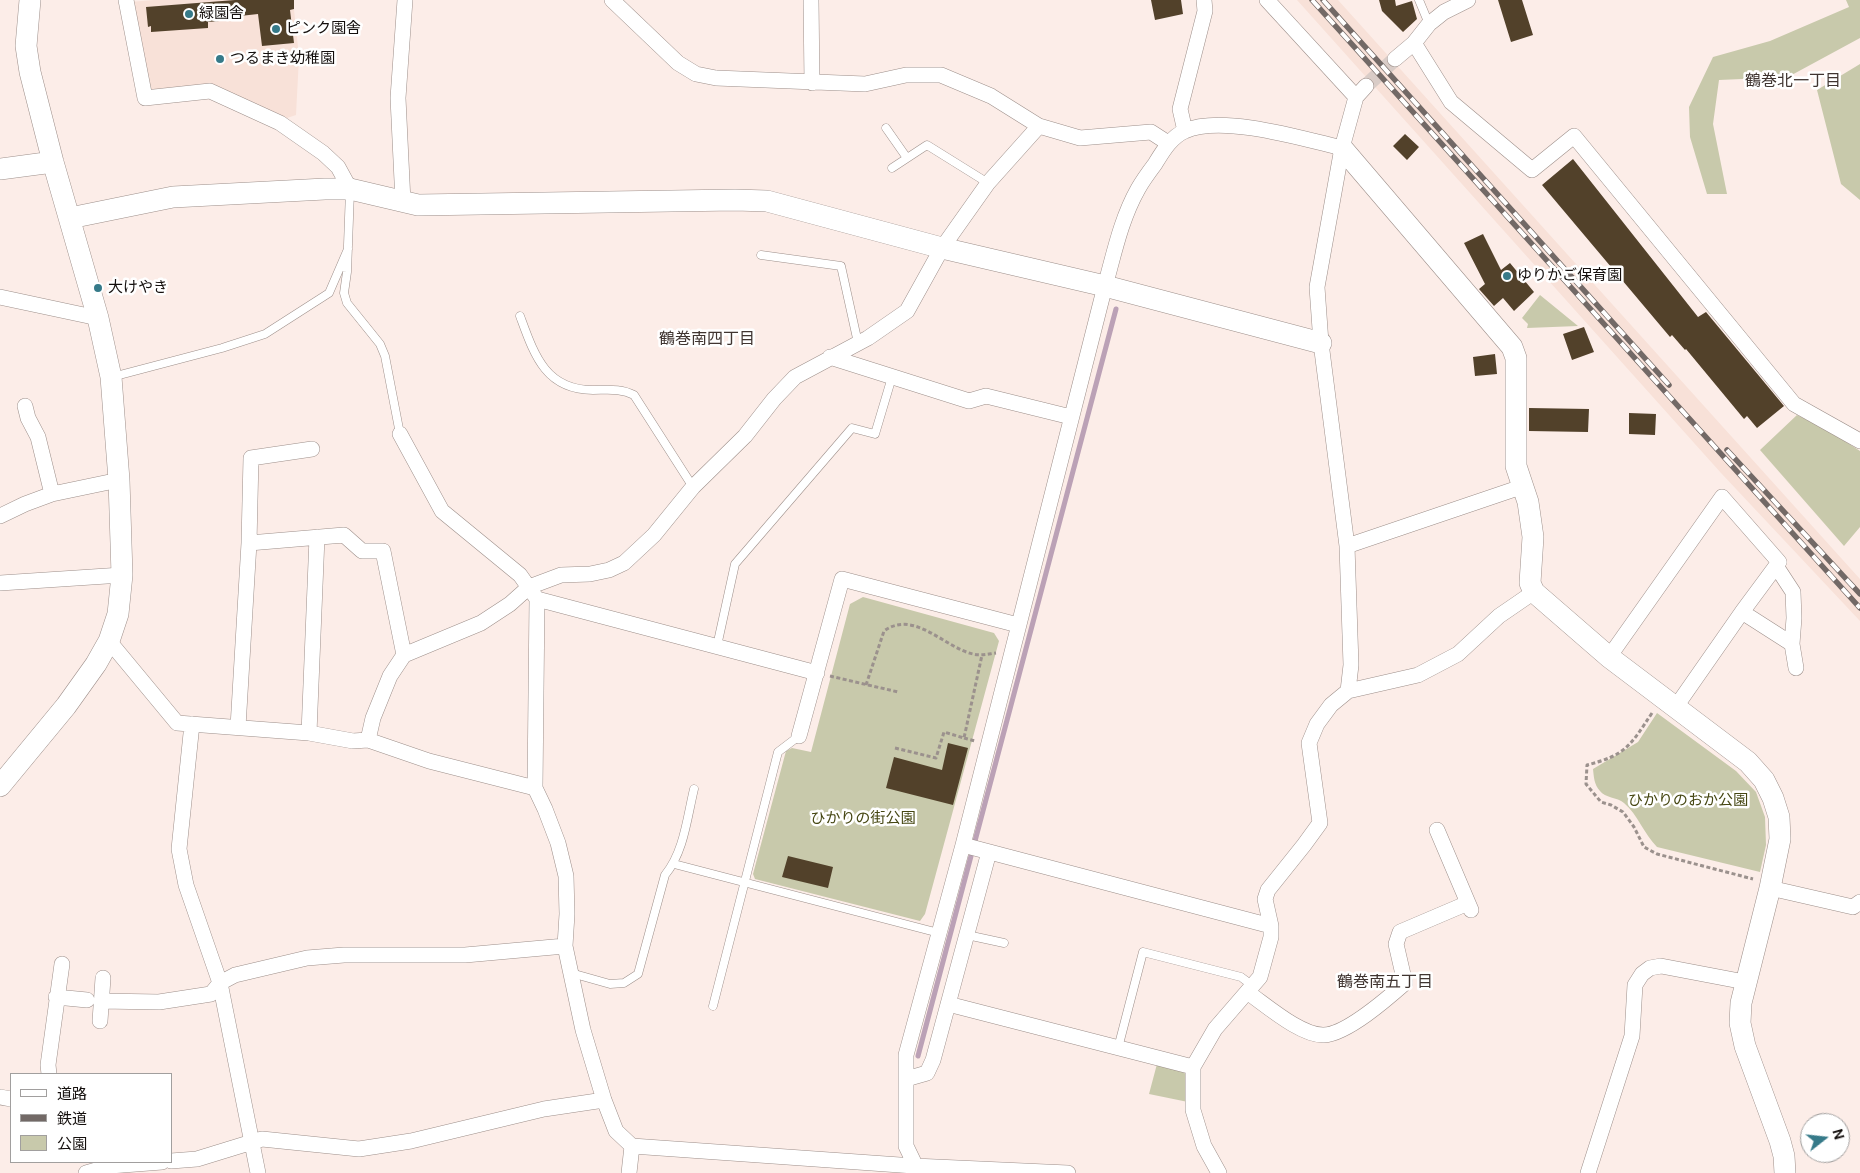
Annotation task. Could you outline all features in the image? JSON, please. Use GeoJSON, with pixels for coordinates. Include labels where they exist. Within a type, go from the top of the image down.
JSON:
{"type":"FeatureCollection","features":[{"type":"Feature","properties":{"kind":"street"},"geometry":{"type":"LineString","coordinates":[[0,786],[66,706],[96,664],[109,641],[118,614],[122,575],[119,480],[111,377],[98,318],[53,162],[30,72],[26,46],[30,0]]}},
{"type":"Feature","properties":{"kind":"street"},"geometry":{"type":"LineString","coordinates":[[126,0],[145,98],[210,91],[280,123],[323,153],[338,167],[350,189]]}},
{"type":"Feature","properties":{"kind":"street"},"geometry":{"type":"LineString","coordinates":[[403,202],[398,98],[405,0]]}},
{"type":"Feature","properties":{"kind":"street"},"geometry":{"type":"LineString","coordinates":[[612,0],[678,63],[696,74],[716,78],[865,84],[906,75],[941,75],[991,96],[1039,126],[1080,138],[1151,132],[1168,143]]}},
{"type":"Feature","properties":{"kind":"street"},"geometry":{"type":"LineString","coordinates":[[811,0],[812,83]]}},
{"type":"Feature","properties":{"kind":"street"},"geometry":{"type":"LineString","coordinates":[[1185,131],[1180,109],[1205,11],[1204,0]]}},
{"type":"Feature","properties":{"kind":"street"},"geometry":{"type":"LineString","coordinates":[[1267,0],[1356,97]]}},
{"type":"Feature","properties":{"kind":"street"},"geometry":{"type":"LineString","coordinates":[[1395,59],[1414,43],[1429,24],[1444,12],[1463,1]]}},
{"type":"Feature","properties":{"kind":"street"},"geometry":{"type":"LineString","coordinates":[[1414,43],[1452,102],[1532,170],[1574,136],[1794,404],[1860,441]]}},
{"type":"Feature","properties":{"kind":"street"},"geometry":{"type":"LineString","coordinates":[[1348,691],[1351,665],[1347,546],[1321,343],[1317,287],[1342,148],[1356,97],[1366,86]]}},
{"type":"Feature","properties":{"kind":"street"},"geometry":{"type":"LineString","coordinates":[[917,1169],[906,1146],[906,1055],[963,845],[1105,286],[1122,226],[1137,190],[1168,143],[1185,131],[1206,125],[1264,130],[1342,148],[1356,162],[1512,347],[1516,358],[1516,466],[1528,502],[1533,537],[1530,583],[1534,592],[1665,708],[1748,762],[1764,780],[1774,798],[1779,817],[1780,840],[1765,884],[1741,1003],[1740,1023],[1745,1046],[1780,1141],[1784,1156],[1785,1173]]}},
{"type":"Feature","properties":{"kind":"street"},"geometry":{"type":"LineString","coordinates":[[368,740],[390,676],[404,655],[481,623],[510,604],[533,593],[561,574],[590,574],[609,570],[624,563],[654,535],[693,487],[745,436],[774,399],[795,377],[858,343],[907,310],[942,248],[988,183],[1039,126]]}},
{"type":"Feature","properties":{"kind":"street"},"geometry":{"type":"LineString","coordinates":[[0,169],[53,162]]}},
{"type":"Feature","properties":{"kind":"street"},"geometry":{"type":"LineString","coordinates":[[70,218],[173,197],[325,189],[350,189],[418,205],[767,201],[942,248],[1105,286],[1321,343]]}},
{"type":"Feature","properties":{"kind":"street"},"geometry":{"type":"LineString","coordinates":[[0,297],[98,318]]}},
{"type":"Feature","properties":{"kind":"street"},"geometry":{"type":"LineString","coordinates":[[830,357],[969,401],[986,396],[1071,417]]}},
{"type":"Feature","properties":{"kind":"street"},"geometry":{"type":"LineString","coordinates":[[25,406],[28,418],[38,437],[52,494]]}},
{"type":"Feature","properties":{"kind":"street"},"geometry":{"type":"LineString","coordinates":[[400,434],[442,512],[520,576],[533,593],[817,673]]}},
{"type":"Feature","properties":{"kind":"street"},"geometry":{"type":"LineString","coordinates":[[238,728],[249,543],[251,458],[312,449]]}},
{"type":"Feature","properties":{"kind":"street"},"geometry":{"type":"LineString","coordinates":[[0,516],[52,494],[119,480]]}},
{"type":"Feature","properties":{"kind":"street"},"geometry":{"type":"LineString","coordinates":[[1347,546],[1524,486]]}},
{"type":"Feature","properties":{"kind":"street"},"geometry":{"type":"LineString","coordinates":[[1609,657],[1722,497],[1779,562],[1742,612],[1665,708]]}},
{"type":"Feature","properties":{"kind":"street"},"geometry":{"type":"LineString","coordinates":[[249,543],[344,535],[362,551],[383,551],[404,655]]}},
{"type":"Feature","properties":{"kind":"street"},"geometry":{"type":"LineString","coordinates":[[309,733],[317,537]]}},
{"type":"Feature","properties":{"kind":"street"},"geometry":{"type":"LineString","coordinates":[[1776,566],[1793,592],[1792,644],[1796,668]]}},
{"type":"Feature","properties":{"kind":"street"},"geometry":{"type":"LineString","coordinates":[[0,583],[122,575]]}},
{"type":"Feature","properties":{"kind":"street"},"geometry":{"type":"LineString","coordinates":[[799,736],[842,579],[1018,625]]}},
{"type":"Feature","properties":{"kind":"street"},"geometry":{"type":"LineString","coordinates":[[1219,1173],[1204,1146],[1193,1110],[1193,1067],[1215,1029],[1260,977],[1270,937],[1271,926],[1265,899],[1268,890],[1320,823],[1309,744],[1317,724],[1331,705],[1348,691],[1418,675],[1458,654],[1499,616],[1534,592]]}},
{"type":"Feature","properties":{"kind":"street"},"geometry":{"type":"LineString","coordinates":[[533,593],[535,788],[558,843],[566,876],[567,914],[565,946],[570,972],[582,1030],[616,1131],[632,1146],[917,1169],[1068,1173]]}},
{"type":"Feature","properties":{"kind":"street"},"geometry":{"type":"LineString","coordinates":[[1742,612],[1792,644]]}},
{"type":"Feature","properties":{"kind":"street"},"geometry":{"type":"LineString","coordinates":[[109,641],[177,723],[309,733],[353,740],[368,740],[429,761],[535,788]]}},
{"type":"Feature","properties":{"kind":"street"},"geometry":{"type":"LineString","coordinates":[[192,724],[179,849],[186,884],[220,983],[258,1173]]}},
{"type":"Feature","properties":{"kind":"street"},"geometry":{"type":"LineString","coordinates":[[1250,989],[1292,1023],[1309,1032],[1323,1035],[1335,1033],[1372,1011],[1405,983],[1396,944],[1400,932],[1470,906],[1437,830]]}},
{"type":"Feature","properties":{"kind":"street"},"geometry":{"type":"LineString","coordinates":[[963,845],[1271,926]]}},
{"type":"Feature","properties":{"kind":"street"},"geometry":{"type":"LineString","coordinates":[[906,1080],[927,1073],[933,1060],[989,852]]}},
{"type":"Feature","properties":{"kind":"street"},"geometry":{"type":"LineString","coordinates":[[1765,884],[1853,907],[1860,902]]}},
{"type":"Feature","properties":{"kind":"street"},"geometry":{"type":"LineString","coordinates":[[56,997],[94,1001],[158,1002],[211,994],[220,983],[235,975],[307,958],[344,955],[466,955],[565,946]]}},
{"type":"Feature","properties":{"kind":"street"},"geometry":{"type":"LineString","coordinates":[[49,1073],[48,1065],[56,997],[62,964]]}},
{"type":"Feature","properties":{"kind":"street"},"geometry":{"type":"LineString","coordinates":[[1588,1173],[1632,1036],[1635,985],[1642,974],[1650,968],[1661,966],[1745,982]]}},
{"type":"Feature","properties":{"kind":"street"},"geometry":{"type":"LineString","coordinates":[[100,1021],[94,1001],[103,978]]}},
{"type":"Feature","properties":{"kind":"street"},"geometry":{"type":"LineString","coordinates":[[948,1004],[1193,1067]]}},
{"type":"Feature","properties":{"kind":"street"},"geometry":{"type":"LineString","coordinates":[[172,1161],[197,1159],[262,1139],[359,1149],[411,1141],[544,1108],[604,1100]]}},
{"type":"Feature","properties":{"kind":"street"},"geometry":{"type":"LineString","coordinates":[[629,1173],[632,1146]]}},
{"type":"Feature","properties":{"kind":"street"},"geometry":{"type":"LineString","coordinates":[[86,1173],[110,1166],[149,1163]]}},
{"type":"Feature","properties":{"kind":"lane"},"geometry":{"type":"LineString","coordinates":[[1419,0],[1429,24]]}},
{"type":"Feature","properties":{"kind":"lane"},"geometry":{"type":"LineString","coordinates":[[886,128],[907,158]]}},
{"type":"Feature","properties":{"kind":"lane"},"geometry":{"type":"LineString","coordinates":[[892,168],[927,145],[988,183]]}},
{"type":"Feature","properties":{"kind":"lane"},"geometry":{"type":"LineString","coordinates":[[350,189],[344,294],[347,303],[380,344],[385,356],[400,434]]}},
{"type":"Feature","properties":{"kind":"lane"},"geometry":{"type":"LineString","coordinates":[[111,377],[222,348],[265,334],[329,294],[348,248]]}},
{"type":"Feature","properties":{"kind":"lane"},"geometry":{"type":"LineString","coordinates":[[762,255],[842,266],[858,343]]}},
{"type":"Feature","properties":{"kind":"lane"},"geometry":{"type":"LineString","coordinates":[[520,316],[534,354],[547,372],[561,384],[582,390],[625,390],[634,395],[693,487]]}},
{"type":"Feature","properties":{"kind":"lane"},"geometry":{"type":"LineString","coordinates":[[717,646],[735,564],[852,428],[875,434],[892,377]]}},
{"type":"Feature","properties":{"kind":"lane"},"geometry":{"type":"LineString","coordinates":[[713,1006],[778,752],[799,736]]}},
{"type":"Feature","properties":{"kind":"lane"},"geometry":{"type":"LineString","coordinates":[[570,972],[610,984],[624,983],[638,974],[665,875],[674,864],[694,789]]}},
{"type":"Feature","properties":{"kind":"lane"},"geometry":{"type":"LineString","coordinates":[[674,864],[939,933]]}},
{"type":"Feature","properties":{"kind":"lane"},"geometry":{"type":"LineString","coordinates":[[967,935],[1004,943]]}},
{"type":"Feature","properties":{"kind":"lane"},"geometry":{"type":"LineString","coordinates":[[1118,1048],[1143,952],[1242,977],[1250,989]]}},
{"type":"Feature","properties":{"kind":"path"},"geometry":{"type":"LineString","coordinates":[[866,685],[884,632],[892,626],[902,624],[915,626],[961,650],[973,654],[1011,653]]}},
{"type":"Feature","properties":{"kind":"path"},"geometry":{"type":"LineString","coordinates":[[895,748],[936,758],[944,732],[964,738],[982,655]]}},
{"type":"Feature","properties":{"kind":"path"},"geometry":{"type":"LineString","coordinates":[[817,673],[898,692]]}},
{"type":"Feature","properties":{"kind":"path"},"geometry":{"type":"LineString","coordinates":[[1665,708],[1624,750],[1608,760],[1587,766],[1586,784],[1601,802],[1623,812],[1644,847],[1657,854],[1765,884]]}},
{"type":"Feature","properties":{"kind":"shaded area","name":"つるまき幼稚園"},"geometry":{"type":"Polygon","coordinates":[[[154,0],[293,0],[299,57],[296,115],[284,119],[210,85],[154,92],[147,87],[130,2],[154,0]]]}},
{"type":"Feature","properties":{"kind":"shaded area"},"geometry":{"type":"Polygon","coordinates":[[[1297,0],[1338,0],[1860,579],[1860,621],[1721,473],[1297,0]]]}},
{"type":"Feature","properties":{"kind":"green space"},"geometry":{"type":"Polygon","coordinates":[[[1846,0],[1860,0],[1860,38],[1788,77],[1719,80],[1713,124],[1727,194],[1707,194],[1690,137],[1689,107],[1713,57],[1770,41],[1849,7],[1846,0]]]}},
{"type":"Feature","properties":{"kind":"green space"},"geometry":{"type":"Polygon","coordinates":[[[1860,64],[1860,200],[1841,184],[1817,90],[1860,64]]]}},
{"type":"Feature","properties":{"kind":"green space"},"geometry":{"type":"Polygon","coordinates":[[[1540,295],[1578,326],[1527,328],[1528,324],[1522,318],[1540,295]]]}},
{"type":"Feature","properties":{"kind":"green space"},"geometry":{"type":"Polygon","coordinates":[[[1797,415],[1828,430],[1860,451],[1860,527],[1844,546],[1760,450],[1797,415]]]}},
{"type":"Feature","properties":{"kind":"green space","name":"ひかりの街公園"},"geometry":{"type":"Polygon","coordinates":[[[863,597],[994,633],[999,641],[925,914],[920,921],[755,879],[753,874],[786,751],[792,748],[811,752],[850,604],[863,597]]]}},
{"type":"Feature","properties":{"kind":"green space","name":"ひかりのおか公園"},"geometry":{"type":"Polygon","coordinates":[[[1657,713],[1736,771],[1756,792],[1765,817],[1766,845],[1760,872],[1657,847],[1624,803],[1605,795],[1598,788],[1593,769],[1638,742],[1657,713]]]}},
{"type":"Feature","properties":{"kind":"green space"},"geometry":{"type":"Polygon","coordinates":[[[1157,1064],[1183,1071],[1189,1079],[1188,1102],[1149,1094],[1157,1064]]]}},
{"type":"Feature","properties":{"kind":"building"},"geometry":{"type":"Polygon","coordinates":[[[235,0],[294,0],[294,9],[290,10],[294,43],[262,46],[258,14],[231,17],[231,20],[208,22],[208,28],[151,32],[151,26],[148,27],[146,7],[235,0]]]}},
{"type":"Feature","properties":{"kind":"building"},"geometry":{"type":"Polygon","coordinates":[[[1151,0],[1181,0],[1183,14],[1155,20],[1151,0]]]}},
{"type":"Feature","properties":{"kind":"building"},"geometry":{"type":"Polygon","coordinates":[[[1379,0],[1395,0],[1396,6],[1412,1],[1417,19],[1403,32],[1382,11],[1379,0]]]}},
{"type":"Feature","properties":{"kind":"building"},"geometry":{"type":"Polygon","coordinates":[[[1498,0],[1522,0],[1533,35],[1511,42],[1498,0]]]}},
{"type":"Feature","properties":{"kind":"building"},"geometry":{"type":"Polygon","coordinates":[[[1405,134],[1419,147],[1407,160],[1393,146],[1405,134]]]}},
{"type":"Feature","properties":{"kind":"building"},"geometry":{"type":"Polygon","coordinates":[[[1573,159],[1698,317],[1706,312],[1784,406],[1757,428],[1747,416],[1744,419],[1686,349],[1672,335],[1670,337],[1542,185],[1573,159]]]}},
{"type":"Feature","properties":{"kind":"building","name":"ゆりかご保育園"},"geometry":{"type":"Polygon","coordinates":[[[1483,234],[1501,270],[1510,263],[1534,292],[1514,311],[1503,298],[1494,306],[1479,289],[1485,284],[1464,243],[1483,234]]]}},
{"type":"Feature","properties":{"kind":"building"},"geometry":{"type":"Polygon","coordinates":[[[1584,327],[1594,352],[1572,360],[1563,334],[1584,327]]]}},
{"type":"Feature","properties":{"kind":"building"},"geometry":{"type":"Polygon","coordinates":[[[1495,354],[1497,374],[1475,376],[1473,357],[1495,354]]]}},
{"type":"Feature","properties":{"kind":"building"},"geometry":{"type":"Polygon","coordinates":[[[1529,408],[1589,409],[1588,432],[1529,431],[1529,408]]]}},
{"type":"Feature","properties":{"kind":"building"},"geometry":{"type":"Polygon","coordinates":[[[1629,413],[1656,414],[1655,435],[1629,434],[1629,413]]]}},
{"type":"Feature","properties":{"kind":"building"},"geometry":{"type":"Polygon","coordinates":[[[948,743],[968,748],[953,805],[886,788],[894,757],[942,770],[948,743]]]}},
{"type":"Feature","properties":{"kind":"building"},"geometry":{"type":"Polygon","coordinates":[[[788,856],[833,867],[828,888],[782,877],[788,856]]]}},
{"type":"Feature","properties":{"kind":"waterway"},"geometry":{"type":"LineString","coordinates":[[918,1056],[1116,309]]}},
{"type":"Feature","properties":{"kind":"tunnel"},"geometry":{"type":"LineString","coordinates":[[1366,86],[1395,59]]}},
{"type":"Feature","properties":{"kind":"railway"},"geometry":{"type":"LineString","coordinates":[[1312,0],[1860,608]]}},
{"type":"Feature","properties":{"kind":"railway"},"geometry":{"type":"LineString","coordinates":[[1323,0],[1669,385]]}},
{"type":"Feature","properties":{"kind":"railway"},"geometry":{"type":"LineString","coordinates":[[1727,450],[1860,594]]}},
{"type":"Feature","properties":{"kind":"place","name":"緑園舎"},"geometry":{"type":"Point","coordinates":[189,14]}},
{"type":"Feature","properties":{"kind":"place","name":"ピンク園舎"},"geometry":{"type":"Point","coordinates":[276,29]}},
{"type":"Feature","properties":{"kind":"place","name":"つるまき幼稚園"},"geometry":{"type":"Point","coordinates":[220,59]}},
{"type":"Feature","properties":{"kind":"place","name":"ゆりかご保育園"},"geometry":{"type":"Point","coordinates":[1507,276]}},
{"type":"Feature","properties":{"kind":"place","name":"大けやき"},"geometry":{"type":"Point","coordinates":[98,288]}},
{"type":"Feature","properties":{"kind":"district","name":"鶴巻北一丁目"},"geometry":{"type":"Point","coordinates":[1793,82]}},
{"type":"Feature","properties":{"kind":"district","name":"鶴巻南四丁目"},"geometry":{"type":"Point","coordinates":[707,340]}},
{"type":"Feature","properties":{"kind":"district","name":"鶴巻南五丁目"},"geometry":{"type":"Point","coordinates":[1385,983]}}]}
